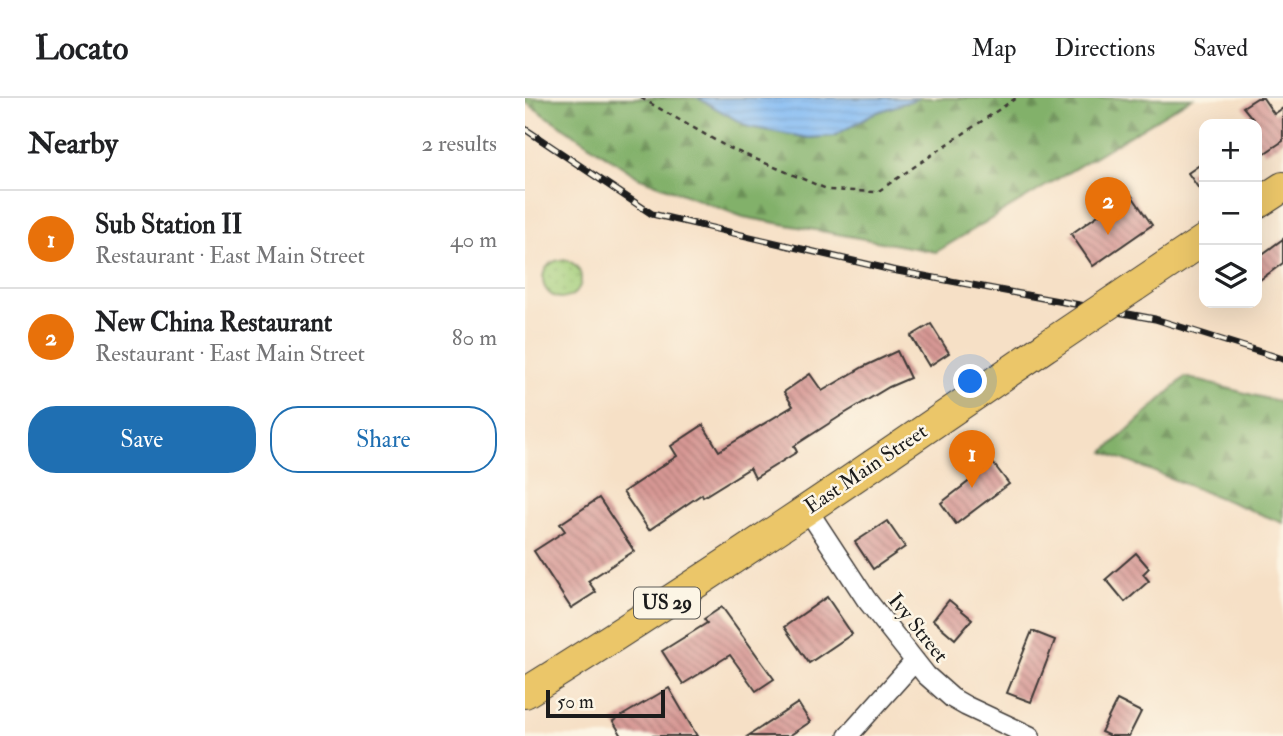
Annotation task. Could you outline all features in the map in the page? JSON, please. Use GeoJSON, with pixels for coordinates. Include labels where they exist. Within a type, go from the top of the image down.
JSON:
{"type":"FeatureCollection","features":[{"type":"Feature","properties":{"kind":"main road"},"geometry":{"type":"LineString","coordinates":[[1262,201],[1283,187]]}},
{"type":"Feature","properties":{"kind":"main road","name":"East Main Street"},"geometry":{"type":"LineString","coordinates":[[525,693],[630,628],[1199,243]]}},
{"type":"Feature","properties":{"kind":"street","name":"Ivy Street"},"geometry":{"type":"LineString","coordinates":[[807,509],[866,599],[926,676],[952,698],[1030,736]]}},
{"type":"Feature","properties":{"kind":"street"},"geometry":{"type":"LineString","coordinates":[[848,736],[915,661]]}},
{"type":"Feature","properties":{"kind":"path"},"geometry":{"type":"LineString","coordinates":[[641,98],[727,146],[829,190],[877,192],[1016,98]]}},
{"type":"Feature","properties":{"kind":"green space"},"geometry":{"type":"Polygon","coordinates":[[[525,98],[698,98],[749,127],[809,138],[834,136],[872,114],[919,98],[1192,98],[936,252],[743,217],[638,177],[525,102],[525,98]]]}},
{"type":"Feature","properties":{"kind":"green space"},"geometry":{"type":"Polygon","coordinates":[[[562,260],[576,265],[581,279],[576,293],[562,298],[548,293],[543,279],[548,265],[562,260]]]}},
{"type":"Feature","properties":{"kind":"green space"},"geometry":{"type":"Polygon","coordinates":[[[1185,377],[1283,403],[1283,523],[1104,452],[1185,377]]]}},
{"type":"Feature","properties":{"kind":"water"},"geometry":{"type":"Polygon","coordinates":[[[698,98],[919,98],[872,114],[834,136],[809,138],[749,127],[698,98]]]}},
{"type":"Feature","properties":{"kind":"building"},"geometry":{"type":"Polygon","coordinates":[[[1257,98],[1263,98],[1274,114],[1283,108],[1283,141],[1265,153],[1262,149],[1262,119],[1253,119],[1243,107],[1257,98]]]}},
{"type":"Feature","properties":{"kind":"building"},"geometry":{"type":"Polygon","coordinates":[[[1199,165],[1199,189],[1188,173],[1199,165]]]}},
{"type":"Feature","properties":{"kind":"building"},"geometry":{"type":"Polygon","coordinates":[[[1130,193],[1152,225],[1093,266],[1071,234],[1130,193]]]}},
{"type":"Feature","properties":{"kind":"building"},"geometry":{"type":"Polygon","coordinates":[[[1283,239],[1283,263],[1262,278],[1262,254],[1283,239]]]}},
{"type":"Feature","properties":{"kind":"building"},"geometry":{"type":"Polygon","coordinates":[[[931,324],[949,353],[929,366],[911,336],[931,324]]]}},
{"type":"Feature","properties":{"kind":"building"},"geometry":{"type":"Polygon","coordinates":[[[897,351],[910,378],[889,387],[794,446],[797,452],[755,478],[750,468],[703,497],[702,494],[649,530],[623,492],[677,456],[671,446],[703,425],[719,451],[793,406],[784,392],[810,374],[822,391],[897,351]]]}},
{"type":"Feature","properties":{"kind":"building"},"geometry":{"type":"Polygon","coordinates":[[[993,463],[1009,484],[956,524],[941,503],[993,463]]]}},
{"type":"Feature","properties":{"kind":"building"},"geometry":{"type":"Polygon","coordinates":[[[599,498],[634,551],[588,581],[596,592],[571,608],[534,551],[565,531],[560,524],[599,498]]]}},
{"type":"Feature","properties":{"kind":"building"},"geometry":{"type":"Polygon","coordinates":[[[887,521],[905,547],[873,569],[855,542],[887,521]]]}},
{"type":"Feature","properties":{"kind":"building"},"geometry":{"type":"Polygon","coordinates":[[[1136,553],[1149,568],[1143,574],[1149,581],[1125,602],[1106,579],[1136,553]]]}},
{"type":"Feature","properties":{"kind":"building"},"geometry":{"type":"Polygon","coordinates":[[[827,597],[852,634],[809,663],[784,627],[827,597]]]}},
{"type":"Feature","properties":{"kind":"building"},"geometry":{"type":"Polygon","coordinates":[[[949,600],[972,619],[955,639],[933,620],[949,600]]]}},
{"type":"Feature","properties":{"kind":"building"},"geometry":{"type":"Polygon","coordinates":[[[722,607],[774,679],[756,691],[730,655],[683,684],[662,651],[707,623],[704,619],[722,607]]]}},
{"type":"Feature","properties":{"kind":"building"},"geometry":{"type":"Polygon","coordinates":[[[1032,631],[1055,640],[1031,702],[1007,693],[1032,631]]]}},
{"type":"Feature","properties":{"kind":"building"},"geometry":{"type":"Polygon","coordinates":[[[669,688],[697,736],[622,736],[613,721],[669,688]]]}},
{"type":"Feature","properties":{"kind":"building"},"geometry":{"type":"Polygon","coordinates":[[[1117,700],[1141,712],[1129,736],[1110,736],[1101,732],[1117,700]]]}},
{"type":"Feature","properties":{"kind":"building"},"geometry":{"type":"Polygon","coordinates":[[[798,703],[810,722],[789,736],[748,736],[798,703]]]}},
{"type":"Feature","properties":{"kind":"railway"},"geometry":{"type":"LineString","coordinates":[[525,129],[652,214],[892,270],[1155,319],[1283,359]]}},
{"type":"Feature","properties":{"kind":"place","name":"New China Restaurant"},"geometry":{"type":"Point","coordinates":[1108,235]}},
{"type":"Feature","properties":{"kind":"place","name":"Sub Station II"},"geometry":{"type":"Point","coordinates":[972,488]}}]}
